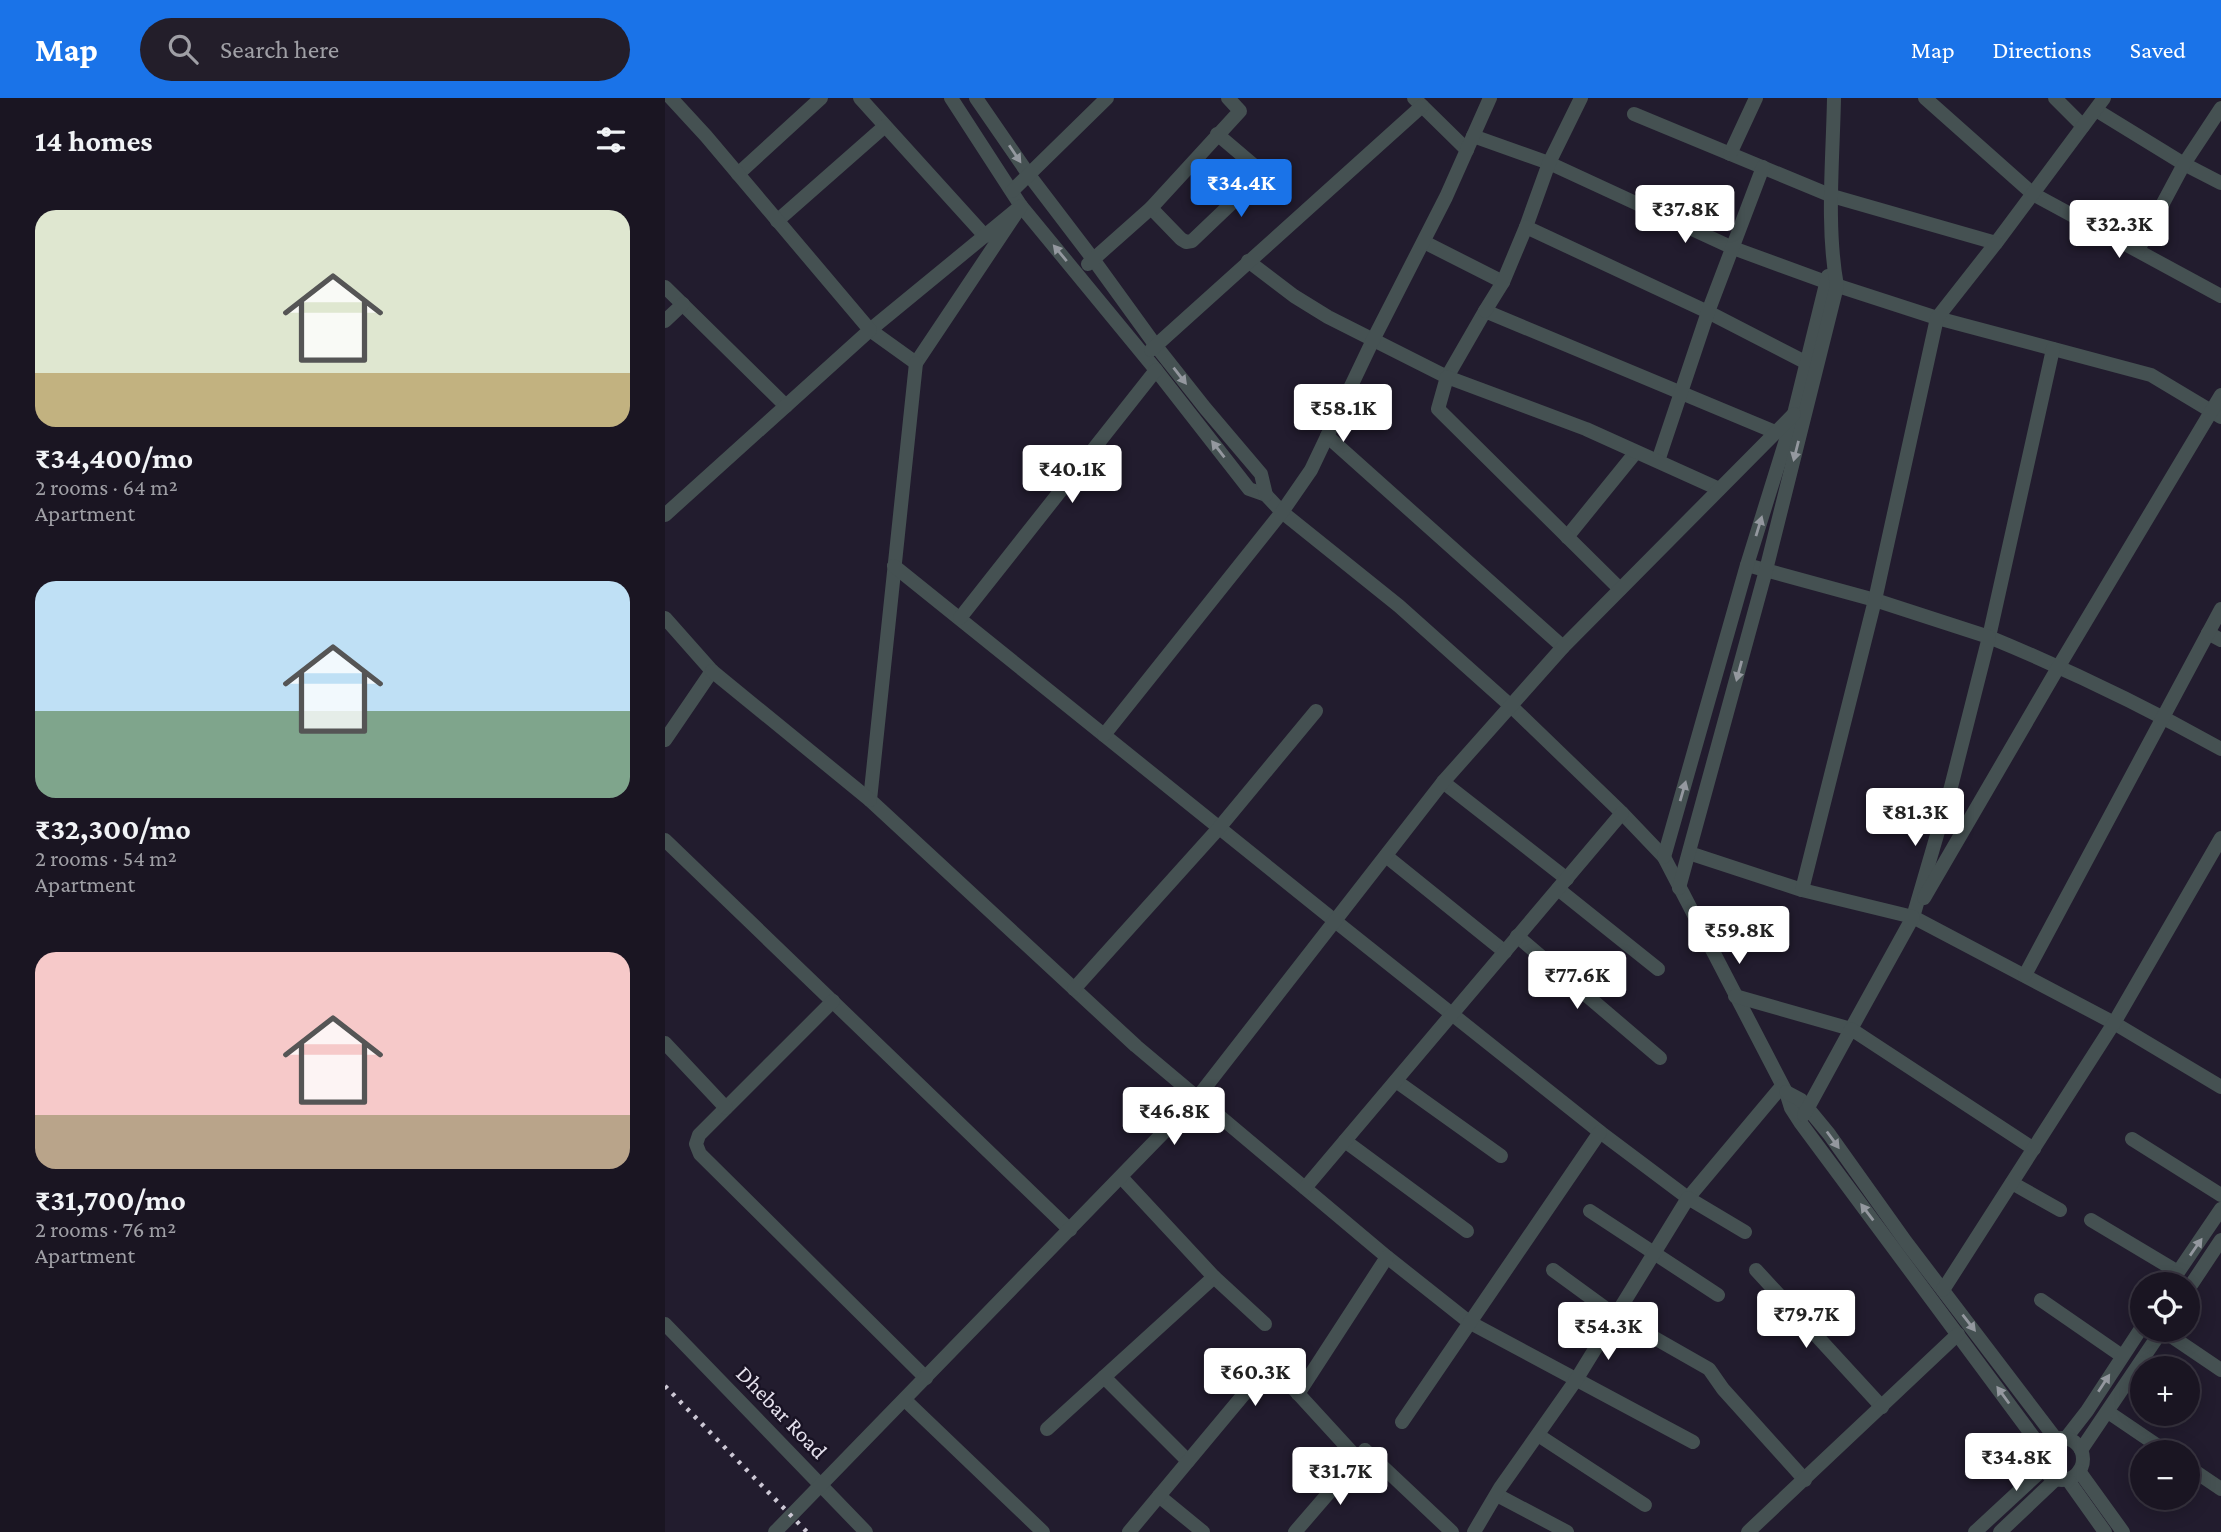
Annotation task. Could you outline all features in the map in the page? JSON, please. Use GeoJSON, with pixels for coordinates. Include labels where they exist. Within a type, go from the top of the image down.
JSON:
{"type":"FeatureCollection","features":[{"type":"Feature","properties":{"kind":"street"},"geometry":{"type":"LineString","coordinates":[[671,98],[870,330],[916,363]]}},
{"type":"Feature","properties":{"kind":"street"},"geometry":{"type":"LineString","coordinates":[[738,174],[821,98]]}},
{"type":"Feature","properties":{"kind":"street"},"geometry":{"type":"LineString","coordinates":[[860,98],[985,236]]}},
{"type":"Feature","properties":{"kind":"street"},"geometry":{"type":"LineString","coordinates":[[951,98],[1021,206],[1145,356],[1249,489],[1266,495],[1282,512],[1399,606],[1512,707],[1664,857],[1784,1089],[1791,1108],[2043,1450]]}},
{"type":"Feature","properties":{"kind":"street"},"geometry":{"type":"LineString","coordinates":[[976,98],[1029,176],[1156,346],[1261,474],[1266,495]]}},
{"type":"Feature","properties":{"kind":"street"},"geometry":{"type":"LineString","coordinates":[[1012,191],[1107,98]]}},
{"type":"Feature","properties":{"kind":"street"},"geometry":{"type":"LineString","coordinates":[[1077,273],[1151,208],[1240,111],[1228,98]]}},
{"type":"Feature","properties":{"kind":"street"},"geometry":{"type":"LineString","coordinates":[[1104,735],[1282,512],[1311,470],[1373,340],[1424,242],[1490,98]]}},
{"type":"Feature","properties":{"kind":"street"},"geometry":{"type":"LineString","coordinates":[[1581,98],[1549,163],[1503,282],[1447,377],[1438,409],[1620,589]]}},
{"type":"Feature","properties":{"kind":"street"},"geometry":{"type":"LineString","coordinates":[[1730,154],[1756,98]]}},
{"type":"Feature","properties":{"kind":"street"},"geometry":{"type":"LineString","coordinates":[[1679,888],[1766,570],[1831,284],[1834,98]]}},
{"type":"Feature","properties":{"kind":"street"},"geometry":{"type":"LineString","coordinates":[[1925,98],[2033,194],[2221,296]]}},
{"type":"Feature","properties":{"kind":"street"},"geometry":{"type":"LineString","coordinates":[[2055,98],[2083,127]]}},
{"type":"Feature","properties":{"kind":"street"},"geometry":{"type":"LineString","coordinates":[[1145,356],[1418,102],[1467,150]]}},
{"type":"Feature","properties":{"kind":"street"},"geometry":{"type":"LineString","coordinates":[[1802,890],[1875,600],[1937,318],[2100,104],[2184,164],[2221,183]]}},
{"type":"Feature","properties":{"kind":"street"},"geometry":{"type":"LineString","coordinates":[[2138,250],[2184,164],[2221,108]]}},
{"type":"Feature","properties":{"kind":"street"},"geometry":{"type":"LineString","coordinates":[[1634,114],[1832,196],[1996,243]]}},
{"type":"Feature","properties":{"kind":"street"},"geometry":{"type":"LineString","coordinates":[[777,220],[885,126]]}},
{"type":"Feature","properties":{"kind":"street"},"geometry":{"type":"LineString","coordinates":[[1151,208],[1181,239],[1192,241],[1257,179],[1260,174],[1258,168],[1217,134]]}},
{"type":"Feature","properties":{"kind":"street"},"geometry":{"type":"LineString","coordinates":[[1473,136],[1549,163],[1734,248],[1831,284],[1937,318],[2151,375],[2216,414]]}},
{"type":"Feature","properties":{"kind":"street"},"geometry":{"type":"LineString","coordinates":[[1658,461],[1708,312],[1763,167]]}},
{"type":"Feature","properties":{"kind":"street"},"geometry":{"type":"LineString","coordinates":[[665,515],[870,330],[1021,206]]}},
{"type":"Feature","properties":{"kind":"street"},"geometry":{"type":"LineString","coordinates":[[870,800],[916,363],[1021,206]]}},
{"type":"Feature","properties":{"kind":"street"},"geometry":{"type":"LineString","coordinates":[[1526,228],[1708,312],[1807,363]]}},
{"type":"Feature","properties":{"kind":"street"},"geometry":{"type":"LineString","coordinates":[[1424,242],[1503,282]]}},
{"type":"Feature","properties":{"kind":"street"},"geometry":{"type":"LineString","coordinates":[[1248,261],[1306,303],[1447,377],[1586,429],[1719,489]]}},
{"type":"Feature","properties":{"kind":"street"},"geometry":{"type":"LineString","coordinates":[[1664,857],[1831,284]]}},
{"type":"Feature","properties":{"kind":"street"},"geometry":{"type":"LineString","coordinates":[[665,287],[786,406]]}},
{"type":"Feature","properties":{"kind":"street"},"geometry":{"type":"LineString","coordinates":[[665,321],[683,304]]}},
{"type":"Feature","properties":{"kind":"street"},"geometry":{"type":"LineString","coordinates":[[1485,311],[1775,432]]}},
{"type":"Feature","properties":{"kind":"street"},"geometry":{"type":"LineString","coordinates":[[1913,917],[1951,787],[1990,637],[2053,349]]}},
{"type":"Feature","properties":{"kind":"street"},"geometry":{"type":"LineString","coordinates":[[960,618],[1156,370]]}},
{"type":"Feature","properties":{"kind":"street"},"geometry":{"type":"LineString","coordinates":[[1800,1122],[1913,917],[2059,666],[2216,414],[2221,395]]}},
{"type":"Feature","properties":{"kind":"street"},"geometry":{"type":"LineString","coordinates":[[775,1532],[1197,1098],[1443,782],[1563,647],[1794,414]]}},
{"type":"Feature","properties":{"kind":"street"},"geometry":{"type":"LineString","coordinates":[[1327,436],[1563,647]]}},
{"type":"Feature","properties":{"kind":"street"},"geometry":{"type":"LineString","coordinates":[[1567,537],[1636,452]]}},
{"type":"Feature","properties":{"kind":"street"},"geometry":{"type":"LineString","coordinates":[[894,565],[1599,1132],[1688,1198],[1745,1232]]}},
{"type":"Feature","properties":{"kind":"street"},"geometry":{"type":"LineString","coordinates":[[1747,565],[1875,600],[1990,637],[2059,666],[2163,716],[2221,749]]}},
{"type":"Feature","properties":{"kind":"street"},"geometry":{"type":"LineString","coordinates":[[2025,975],[2163,716],[2214,636],[2221,609]]}},
{"type":"Feature","properties":{"kind":"street"},"geometry":{"type":"LineString","coordinates":[[665,618],[712,671],[870,800],[1136,1046],[1387,1257],[1469,1322],[1693,1442]]}},
{"type":"Feature","properties":{"kind":"street"},"geometry":{"type":"LineString","coordinates":[[665,740],[712,671]]}},
{"type":"Feature","properties":{"kind":"street"},"geometry":{"type":"LineString","coordinates":[[1075,989],[1219,828],[1315,711]]}},
{"type":"Feature","properties":{"kind":"street"},"geometry":{"type":"LineString","coordinates":[[1443,782],[1658,969]]}},
{"type":"Feature","properties":{"kind":"street"},"geometry":{"type":"LineString","coordinates":[[1305,1188],[1622,813]]}},
{"type":"Feature","properties":{"kind":"street"},"geometry":{"type":"LineString","coordinates":[[1943,1290],[2114,1023],[2221,838]]}},
{"type":"Feature","properties":{"kind":"street"},"geometry":{"type":"LineString","coordinates":[[665,840],[1070,1230]]}},
{"type":"Feature","properties":{"kind":"street"},"geometry":{"type":"LineString","coordinates":[[1689,853],[1802,890],[1913,917],[2114,1023],[2221,1087]]}},
{"type":"Feature","properties":{"kind":"street"},"geometry":{"type":"LineString","coordinates":[[1386,856],[1505,952]]}},
{"type":"Feature","properties":{"kind":"street"},"geometry":{"type":"LineString","coordinates":[[1517,936],[1660,1058]]}},
{"type":"Feature","properties":{"kind":"street"},"geometry":{"type":"LineString","coordinates":[[1735,996],[1851,1029],[2034,1149]]}},
{"type":"Feature","properties":{"kind":"street"},"geometry":{"type":"LineString","coordinates":[[833,1001],[699,1135],[696,1144],[700,1154],[926,1378]]}},
{"type":"Feature","properties":{"kind":"street"},"geometry":{"type":"LineString","coordinates":[[665,1043],[726,1108]]}},
{"type":"Feature","properties":{"kind":"street"},"geometry":{"type":"LineString","coordinates":[[1396,1081],[1501,1156]]}},
{"type":"Feature","properties":{"kind":"street"},"geometry":{"type":"LineString","coordinates":[[1784,1089],[1801,1100],[1943,1290],[2061,1439],[2077,1445],[2081,1450],[2082,1465],[2000,1532]]}},
{"type":"Feature","properties":{"kind":"street"},"geometry":{"type":"LineString","coordinates":[[1474,1532],[1496,1495],[1576,1380],[1688,1198],[1784,1089]]}},
{"type":"Feature","properties":{"kind":"street"},"geometry":{"type":"LineString","coordinates":[[1402,1422],[1599,1132]]}},
{"type":"Feature","properties":{"kind":"street"},"geometry":{"type":"LineString","coordinates":[[2132,1139],[2221,1195]]}},
{"type":"Feature","properties":{"kind":"street"},"geometry":{"type":"LineString","coordinates":[[1345,1141],[1467,1231]]}},
{"type":"Feature","properties":{"kind":"street"},"geometry":{"type":"LineString","coordinates":[[1121,1177],[1214,1277],[1265,1324]]}},
{"type":"Feature","properties":{"kind":"street"},"geometry":{"type":"LineString","coordinates":[[2012,1183],[2060,1210]]}},
{"type":"Feature","properties":{"kind":"street"},"geometry":{"type":"LineString","coordinates":[[2178,1272],[2221,1209]]}},
{"type":"Feature","properties":{"kind":"street"},"geometry":{"type":"LineString","coordinates":[[1590,1211],[1719,1296]]}},
{"type":"Feature","properties":{"kind":"street"},"geometry":{"type":"LineString","coordinates":[[2091,1220],[2165,1272]]}},
{"type":"Feature","properties":{"kind":"street"},"geometry":{"type":"LineString","coordinates":[[2200,1273],[2219,1246]]}},
{"type":"Feature","properties":{"kind":"street"},"geometry":{"type":"LineString","coordinates":[[1298,1394],[1387,1257]]}},
{"type":"Feature","properties":{"kind":"street"},"geometry":{"type":"LineString","coordinates":[[1553,1270],[1616,1316],[1709,1369],[1723,1389],[1805,1480]]}},
{"type":"Feature","properties":{"kind":"street"},"geometry":{"type":"LineString","coordinates":[[1756,1270],[1882,1406]]}},
{"type":"Feature","properties":{"kind":"street"},"geometry":{"type":"LineString","coordinates":[[1047,1429],[1214,1277]]}},
{"type":"Feature","properties":{"kind":"street"},"geometry":{"type":"LineString","coordinates":[[2041,1300],[2122,1356]]}},
{"type":"Feature","properties":{"kind":"street","name":"Dhebar Road"},"geometry":{"type":"LineString","coordinates":[[665,1324],[866,1532]]}},
{"type":"Feature","properties":{"kind":"street"},"geometry":{"type":"LineString","coordinates":[[1748,1532],[1958,1334]]}},
{"type":"Feature","properties":{"kind":"street"},"geometry":{"type":"LineString","coordinates":[[2123,1532],[2068,1477],[2047,1475],[2041,1456],[2047,1444],[2061,1439],[2087,1411],[2132,1342]]}},
{"type":"Feature","properties":{"kind":"street"},"geometry":{"type":"LineString","coordinates":[[2081,1450],[2154,1342]]}},
{"type":"Feature","properties":{"kind":"street"},"geometry":{"type":"LineString","coordinates":[[2180,1342],[2221,1370]]}},
{"type":"Feature","properties":{"kind":"street"},"geometry":{"type":"LineString","coordinates":[[1129,1532],[1270,1363],[1358,1459]]}},
{"type":"Feature","properties":{"kind":"street"},"geometry":{"type":"LineString","coordinates":[[1104,1377],[1188,1461]]}},
{"type":"Feature","properties":{"kind":"street"},"geometry":{"type":"LineString","coordinates":[[905,1400],[1042,1532]]}},
{"type":"Feature","properties":{"kind":"street"},"geometry":{"type":"LineString","coordinates":[[2108,1412],[2149,1440]]}},
{"type":"Feature","properties":{"kind":"street"},"geometry":{"type":"LineString","coordinates":[[1538,1435],[1645,1505]]}},
{"type":"Feature","properties":{"kind":"street"},"geometry":{"type":"LineString","coordinates":[[1295,1532],[1365,1450],[1452,1532]]}},
{"type":"Feature","properties":{"kind":"street"},"geometry":{"type":"LineString","coordinates":[[1975,1532],[2043,1469]]}},
{"type":"Feature","properties":{"kind":"street"},"geometry":{"type":"LineString","coordinates":[[2200,1475],[2221,1489]]}},
{"type":"Feature","properties":{"kind":"street"},"geometry":{"type":"LineString","coordinates":[[2068,1477],[2105,1532]]}},
{"type":"Feature","properties":{"kind":"street"},"geometry":{"type":"LineString","coordinates":[[1496,1495],[1567,1532]]}},
{"type":"Feature","properties":{"kind":"street"},"geometry":{"type":"LineString","coordinates":[[1159,1496],[1203,1532]]}},
{"type":"Feature","properties":{"kind":"railway"},"geometry":{"type":"LineString","coordinates":[[665,1386],[807,1532]]}}]}
